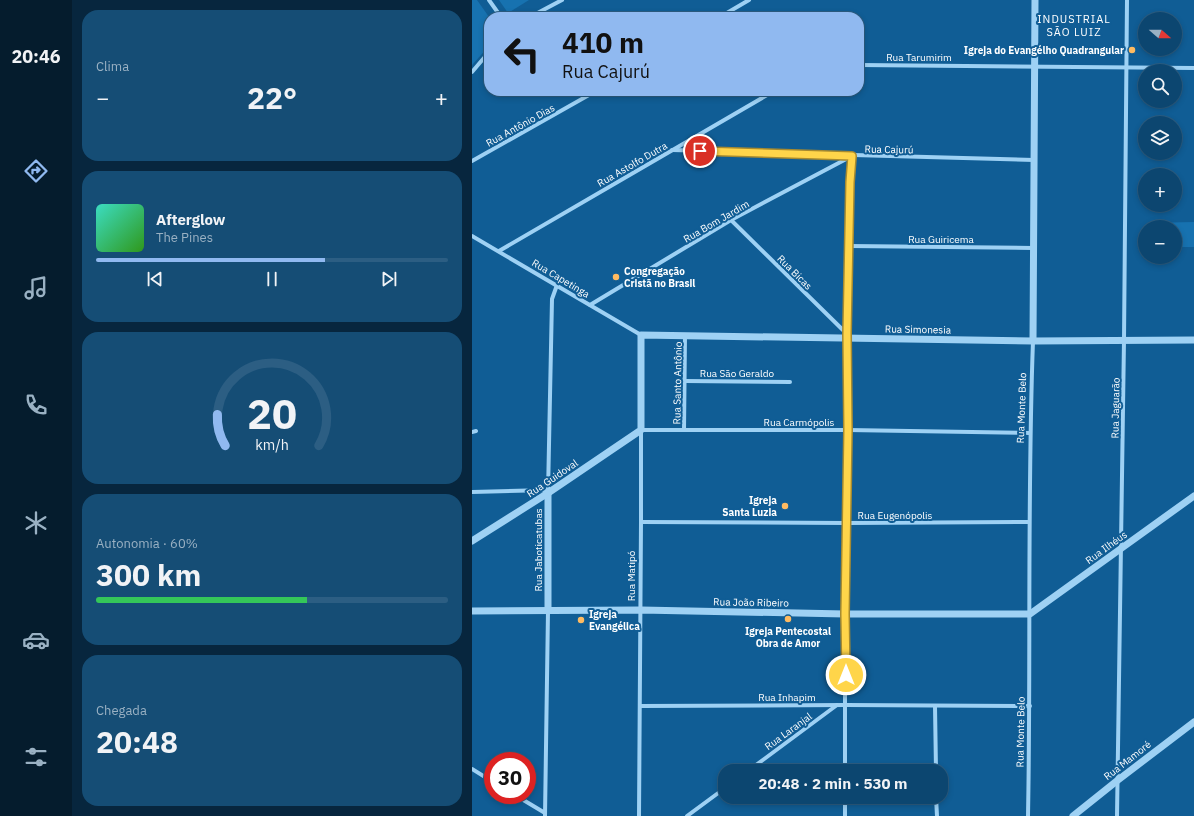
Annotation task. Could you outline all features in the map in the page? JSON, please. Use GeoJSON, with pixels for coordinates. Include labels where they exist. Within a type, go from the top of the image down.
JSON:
{"type":"FeatureCollection","features":[{"type":"Feature","properties":{"kind":"street"},"geometry":{"type":"LineString","coordinates":[[489,0],[497,12]]}},
{"type":"Feature","properties":{"kind":"street"},"geometry":{"type":"LineString","coordinates":[[539,12],[562,0]]}},
{"type":"Feature","properties":{"kind":"street"},"geometry":{"type":"LineString","coordinates":[[728,12],[748,0]]}},
{"type":"Feature","properties":{"kind":"street","name":"Rua Monte Belo"},"geometry":{"type":"LineString","coordinates":[[1028,816],[1030,706],[1029,522],[1033,341],[1035,0]]}},
{"type":"Feature","properties":{"kind":"street","name":"Rua Jaguarão"},"geometry":{"type":"LineString","coordinates":[[1117,816],[1127,0]]}},
{"type":"Feature","properties":{"kind":"street"},"geometry":{"type":"LineString","coordinates":[[472,72],[484,58]]}},
{"type":"Feature","properties":{"kind":"street","name":"Rua Tarumirim"},"geometry":{"type":"LineString","coordinates":[[864,65],[1194,68]]}},
{"type":"Feature","properties":{"kind":"street","name":"Rua Antônio Dias"},"geometry":{"type":"LineString","coordinates":[[472,161],[587,96]]}},
{"type":"Feature","properties":{"kind":"street","name":"Rua Astolfo Dutra"},"geometry":{"type":"LineString","coordinates":[[499,251],[765,96]]}},
{"type":"Feature","properties":{"kind":"street","name":"Rua Cajurú"},"geometry":{"type":"LineString","coordinates":[[672,150],[1034,160]]}},
{"type":"Feature","properties":{"kind":"street"},"geometry":{"type":"LineString","coordinates":[[845,764],[845,614],[848,430],[847,336],[850,182],[852,156]]}},
{"type":"Feature","properties":{"kind":"street","name":"Rua Bom Jardim"},"geometry":{"type":"LineString","coordinates":[[590,305],[731,220],[852,156]]}},
{"type":"Feature","properties":{"kind":"street","name":"Rua Bicas"},"geometry":{"type":"LineString","coordinates":[[731,220],[847,336]]}},
{"type":"Feature","properties":{"kind":"street","name":"Rua Capetinga"},"geometry":{"type":"LineString","coordinates":[[472,236],[641,335]]}},
{"type":"Feature","properties":{"kind":"street","name":"Rua Guiricema"},"geometry":{"type":"LineString","coordinates":[[849,246],[1033,248]]}},
{"type":"Feature","properties":{"kind":"street","name":"Rua Jaboticatubas"},"geometry":{"type":"LineString","coordinates":[[545,815],[548,491],[552,299],[557,285]]}},
{"type":"Feature","properties":{"kind":"street","name":"Rua Simonesia"},"geometry":{"type":"LineString","coordinates":[[641,335],[847,336],[1033,341],[1194,340]]}},
{"type":"Feature","properties":{"kind":"street","name":"Rua Matipó"},"geometry":{"type":"LineString","coordinates":[[638,816],[642,522],[641,335]]}},
{"type":"Feature","properties":{"kind":"street","name":"Rua Santo Antônio"},"geometry":{"type":"LineString","coordinates":[[684,430],[686,336]]}},
{"type":"Feature","properties":{"kind":"street","name":"Rua São Geraldo"},"geometry":{"type":"LineString","coordinates":[[685,381],[790,382]]}},
{"type":"Feature","properties":{"kind":"street","name":"Rua Guidoval"},"geometry":{"type":"LineString","coordinates":[[472,542],[641,430]]}},
{"type":"Feature","properties":{"kind":"street","name":"Rua Carmópolis"},"geometry":{"type":"LineString","coordinates":[[641,430],[848,430],[1030,433]]}},
{"type":"Feature","properties":{"kind":"street"},"geometry":{"type":"LineString","coordinates":[[472,492],[548,491]]}},
{"type":"Feature","properties":{"kind":"street","name":"Rua Ilhéus"},"geometry":{"type":"LineString","coordinates":[[1030,614],[1194,496]]}},
{"type":"Feature","properties":{"kind":"street","name":"Rua Eugenópolis"},"geometry":{"type":"LineString","coordinates":[[642,522],[1029,522]]}},
{"type":"Feature","properties":{"kind":"street","name":"Rua João Ribeiro"},"geometry":{"type":"LineString","coordinates":[[472,611],[641,610],[845,614],[1030,614]]}},
{"type":"Feature","properties":{"kind":"street","name":"Rua Laranjal"},"geometry":{"type":"LineString","coordinates":[[757,764],[837,705]]}},
{"type":"Feature","properties":{"kind":"street","name":"Rua Inhapim"},"geometry":{"type":"LineString","coordinates":[[640,706],[1030,706]]}},
{"type":"Feature","properties":{"kind":"street"},"geometry":{"type":"LineString","coordinates":[[935,706],[936,764]]}},
{"type":"Feature","properties":{"kind":"street","name":"Rua Mamoré"},"geometry":{"type":"LineString","coordinates":[[1073,816],[1194,722]]}},
{"type":"Feature","properties":{"kind":"street"},"geometry":{"type":"LineString","coordinates":[[472,769],[484,776]]}},
{"type":"Feature","properties":{"kind":"street"},"geometry":{"type":"LineString","coordinates":[[687,816],[718,793]]}},
{"type":"Feature","properties":{"kind":"street"},"geometry":{"type":"LineString","coordinates":[[528,804],[545,815]]}},
{"type":"Feature","properties":{"kind":"street"},"geometry":{"type":"LineString","coordinates":[[845,804],[845,816]]}},
{"type":"Feature","properties":{"kind":"street"},"geometry":{"type":"LineString","coordinates":[[936,804],[937,816]]}},
{"type":"Feature","properties":{"kind":"shaded area"},"geometry":{"type":"Polygon","coordinates":[[[472,0],[477,0],[485,12],[484,12],[484,52],[472,65],[472,0]]]}},
{"type":"Feature","properties":{"kind":"shaded area"},"geometry":{"type":"Polygon","coordinates":[[[499,0],[529,0],[510,12],[507,12],[499,0]]]}},
{"type":"Feature","properties":{"kind":"shaded area"},"geometry":{"type":"Polygon","coordinates":[[[1182,222],[1194,222],[1194,247],[1182,247],[1182,222]]]}},
{"type":"Feature","properties":{"kind":"place","name":"Igreja do Evangélho Quadrangular"},"geometry":{"type":"Point","coordinates":[1132,50]}},
{"type":"Feature","properties":{"kind":"place","name":"Congregação Cristã no Brasil"},"geometry":{"type":"Point","coordinates":[616,277]}},
{"type":"Feature","properties":{"kind":"place","name":"Igreja Santa Luzia"},"geometry":{"type":"Point","coordinates":[785,506]}},
{"type":"Feature","properties":{"kind":"place","name":"Igreja Pentecostal Obra de Amor"},"geometry":{"type":"Point","coordinates":[788,619]}},
{"type":"Feature","properties":{"kind":"place","name":"Igreja Evangélica"},"geometry":{"type":"Point","coordinates":[581,620]}},
{"type":"Feature","properties":{"kind":"district","name":"INDUSTRIAL SÃO LUIZ"},"geometry":{"type":"Point","coordinates":[1074,25]}},
{"type":"Feature","properties":{"kind":"route"},"geometry":{"type":"LineString","coordinates":[[700,151],[852,156],[850,182],[847,334],[848,430],[845,614],[846,675]]}}]}
